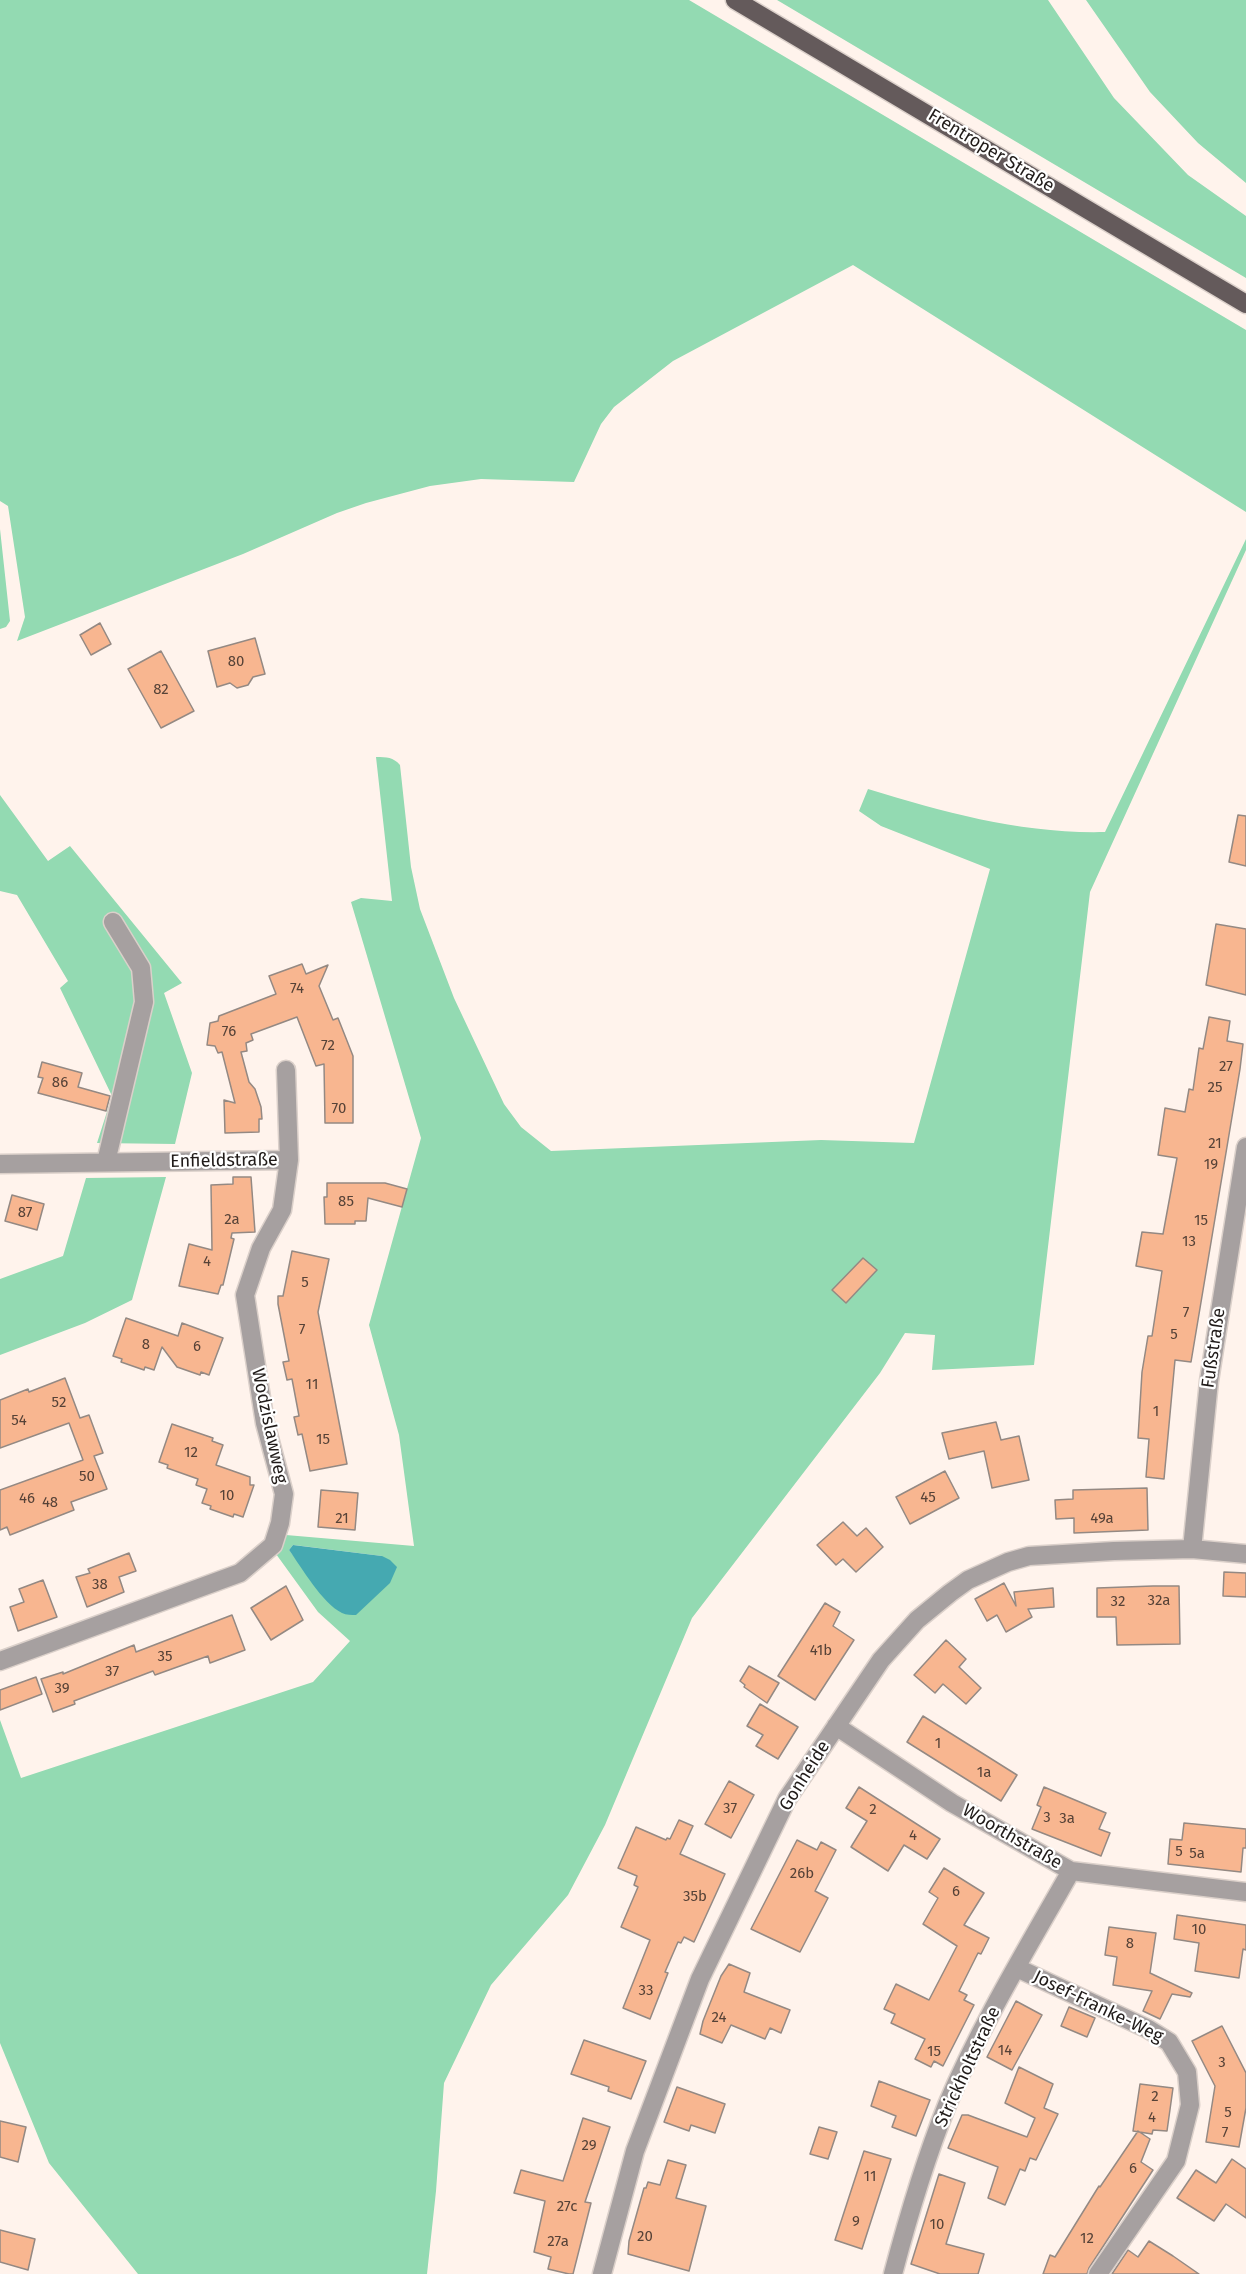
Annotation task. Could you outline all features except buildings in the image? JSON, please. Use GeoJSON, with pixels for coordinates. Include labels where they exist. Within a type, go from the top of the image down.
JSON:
{"type":"FeatureCollection","features":[{"type":"Feature","properties":{"kind":"main road","name":"Frentroper Straße"},"geometry":{"type":"LineString","coordinates":[[735,0],[1246,304]]}},
{"type":"Feature","properties":{"kind":"street"},"geometry":{"type":"LineString","coordinates":[[106,1162],[144,1002],[141,968],[113,922]]}},
{"type":"Feature","properties":{"kind":"street","name":"Enfieldstraße"},"geometry":{"type":"LineString","coordinates":[[0,1164],[289,1160],[286,1070]]}},
{"type":"Feature","properties":{"kind":"street","name":"Fußstraße"},"geometry":{"type":"LineString","coordinates":[[1192,1549],[1209,1381],[1246,1147]]}},
{"type":"Feature","properties":{"kind":"street","name":"Wodzislawweg"},"geometry":{"type":"LineString","coordinates":[[0,1660],[240,1573],[273,1545],[280,1523],[284,1494],[265,1423],[245,1295],[261,1248],[282,1210],[289,1160]]}},
{"type":"Feature","properties":{"kind":"street","name":"Gonheide"},"geometry":{"type":"LineString","coordinates":[[602,2274],[635,2151],[700,1979],[787,1799],[881,1660],[917,1620],[969,1580],[988,1570],[1029,1557],[1192,1549],[1246,1554]]}},
{"type":"Feature","properties":{"kind":"street","name":"Woorthstraße"},"geometry":{"type":"LineString","coordinates":[[841,1719],[952,1803],[1071,1871],[1246,1892]]}},
{"type":"Feature","properties":{"kind":"street","name":"Strickholtstraße"},"geometry":{"type":"LineString","coordinates":[[893,2274],[911,2206],[947,2105],[980,2035],[1071,1871]]}},
{"type":"Feature","properties":{"kind":"street","name":"Josef-Franke-Weg"},"geometry":{"type":"LineString","coordinates":[[1017,1968],[1148,2029],[1169,2042],[1187,2072],[1190,2105],[1176,2161],[1098,2274]]}},
{"type":"Feature","properties":{"kind":"green space"},"geometry":{"type":"Polygon","coordinates":[[[0,0],[689,0],[1246,330],[1246,512],[853,265],[673,361],[614,407],[601,424],[574,482],[481,479],[430,486],[366,503],[337,513],[243,554],[17,641],[25,617],[8,506],[0,501],[0,0]]]}},
{"type":"Feature","properties":{"kind":"green space"},"geometry":{"type":"Polygon","coordinates":[[[777,0],[1048,0],[1114,98],[1188,175],[1246,216],[1246,278],[777,0]]]}},
{"type":"Feature","properties":{"kind":"green space"},"geometry":{"type":"Polygon","coordinates":[[[1086,0],[1246,0],[1246,183],[1198,143],[1150,92],[1086,0]]]}},
{"type":"Feature","properties":{"kind":"green space"},"geometry":{"type":"Polygon","coordinates":[[[0,529],[10,621],[6,627],[0,629],[0,529]]]}},
{"type":"Feature","properties":{"kind":"green space"},"geometry":{"type":"Polygon","coordinates":[[[1246,539],[1246,550],[1090,892],[1034,1365],[932,1370],[935,1335],[905,1333],[880,1373],[692,1618],[605,1825],[568,1895],[491,1985],[444,2083],[427,2274],[138,2274],[49,2163],[0,2043],[0,1720],[21,1778],[313,1682],[350,1641],[318,1612],[276,1554],[286,1535],[414,1546],[399,1435],[369,1325],[421,1138],[351,902],[361,898],[392,901],[376,757],[390,758],[400,765],[411,867],[420,909],[454,998],[504,1104],[521,1127],[551,1151],[821,1140],[914,1143],[990,869],[881,826],[859,811],[868,789],[956,814],[1014,826],[1074,832],[1105,832],[1246,539]],[[293,1545],[289,1550],[329,1602],[382,1556],[293,1545]]]}},
{"type":"Feature","properties":{"kind":"green space"},"geometry":{"type":"Polygon","coordinates":[[[0,795],[48,861],[70,846],[182,983],[164,993],[192,1073],[175,1144],[97,1143],[112,1096],[60,988],[68,981],[17,895],[0,891],[0,795]]]}},
{"type":"Feature","properties":{"kind":"green space"},"geometry":{"type":"Polygon","coordinates":[[[166,1177],[132,1300],[85,1323],[0,1355],[0,1279],[63,1256],[86,1178],[166,1177]]]}},
{"type":"Feature","properties":{"kind":"water"},"geometry":{"type":"Polygon","coordinates":[[[293,1545],[382,1556],[397,1567],[390,1583],[356,1615],[345,1614],[327,1601],[313,1584],[289,1550],[293,1545]]]}}]}
